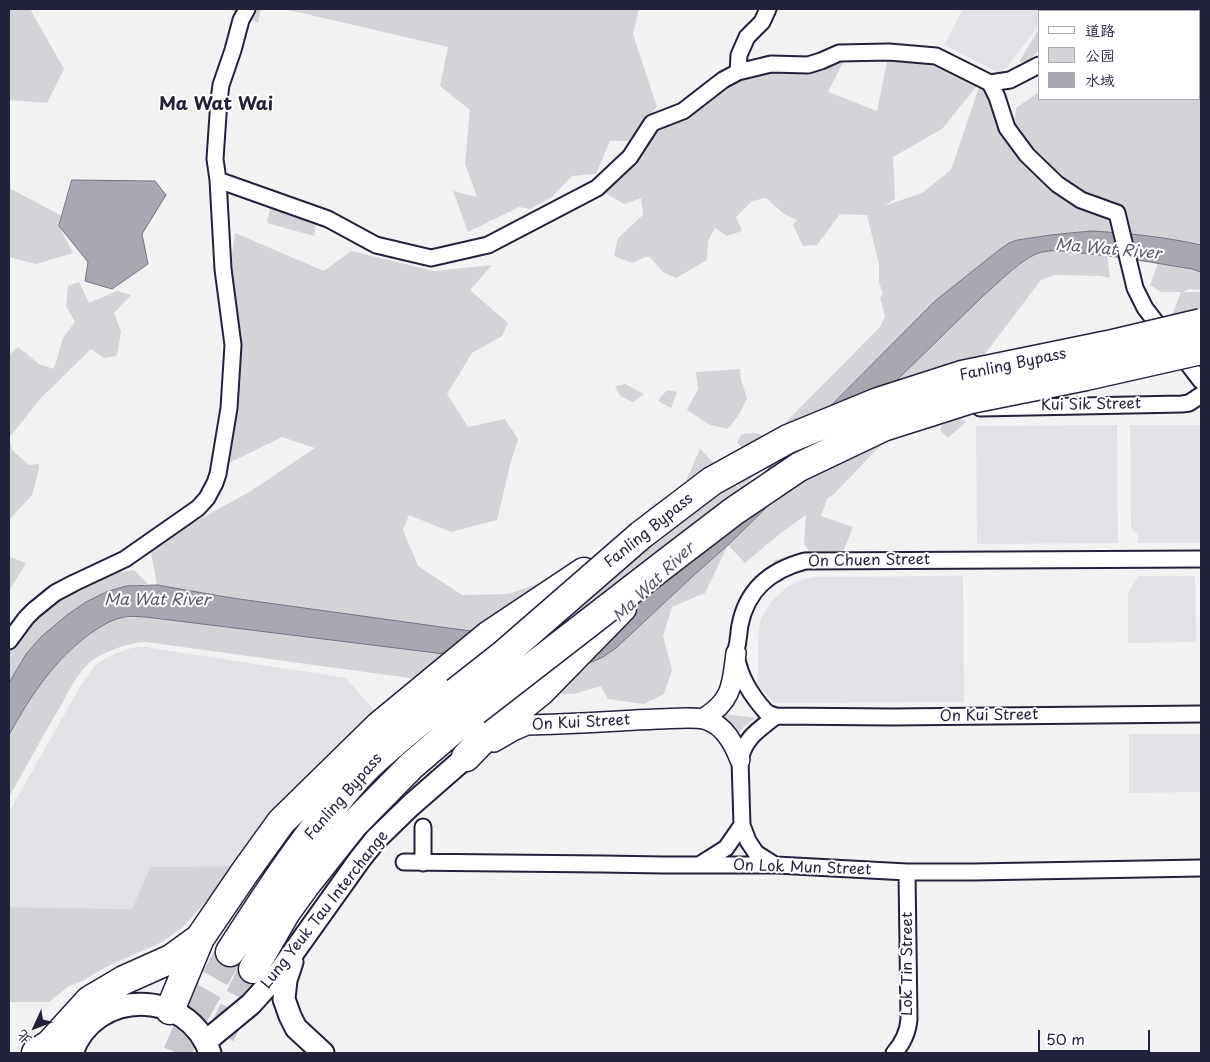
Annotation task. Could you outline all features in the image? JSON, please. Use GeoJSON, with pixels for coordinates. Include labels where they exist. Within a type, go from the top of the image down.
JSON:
{"type":"FeatureCollection","features":[{"type":"Feature","properties":{"kind":"highway","name":"Fanling Bypass"},"geometry":{"type":"LineString","coordinates":[[230,952],[304,842],[356,779],[401,736],[449,684],[503,655],[641,535],[712,481],[788,439],[878,402],[962,375],[1108,345],[1201,323]]}},
{"type":"Feature","properties":{"kind":"highway","name":"Fanling Bypass"},"geometry":{"type":"LineString","coordinates":[[253,969],[307,883],[353,825],[411,766],[483,721],[666,563],[734,511],[799,467],[883,427],[971,399],[1201,350]]}},
{"type":"Feature","properties":{"kind":"highway"},"geometry":{"type":"LineString","coordinates":[[170,1010],[200,938],[281,822],[378,726],[449,684]]}},
{"type":"Feature","properties":{"kind":"highway"},"geometry":{"type":"LineString","coordinates":[[466,757],[483,721]]}},
{"type":"Feature","properties":{"kind":"highway"},"geometry":{"type":"LineString","coordinates":[[36,1053],[50,1044],[90,1000],[124,980],[171,959],[200,938]]}},
{"type":"Feature","properties":{"kind":"main road","name":"Lung Yeuk Tau Interchange"},"geometry":{"type":"LineString","coordinates":[[72,1053],[80,1036],[88,1026],[109,1011],[120,1006],[133,1004],[158,1006],[181,1016],[198,1032],[208,1048],[278,974],[376,839],[466,757]]}},
{"type":"Feature","properties":{"kind":"main road"},"geometry":{"type":"LineString","coordinates":[[298,948],[286,980],[284,999],[296,1028],[323,1053]]}},
{"type":"Feature","properties":{"kind":"street"},"geometry":{"type":"LineString","coordinates":[[9,641],[26,618],[46,600],[74,582],[125,559],[198,508],[207,498],[215,483],[229,408],[233,345],[222,269],[218,180],[215,159],[221,85],[241,20],[247,9]]}},
{"type":"Feature","properties":{"kind":"street"},"geometry":{"type":"LineString","coordinates":[[738,72],[738,55],[747,37],[762,22],[768,9]]}},
{"type":"Feature","properties":{"kind":"street"},"geometry":{"type":"LineString","coordinates":[[218,180],[328,219],[376,245],[431,258],[488,245],[596,188],[630,157],[652,123],[683,111],[723,80],[738,72],[771,64],[808,65],[821,62],[839,53],[889,52],[936,56],[990,83],[1010,80],[1038,66]]}},
{"type":"Feature","properties":{"kind":"street"},"geometry":{"type":"LineString","coordinates":[[990,83],[997,97],[1007,128],[1027,155],[1057,184],[1081,200],[1118,217],[1134,285],[1145,308],[1201,381]]}},
{"type":"Feature","properties":{"kind":"street","name":"Kui Sik Street"},"geometry":{"type":"LineString","coordinates":[[979,408],[1182,404],[1189,403],[1201,395]]}},
{"type":"Feature","properties":{"kind":"street","name":"On Chuen Street"},"geometry":{"type":"LineString","coordinates":[[776,716],[766,712],[750,692],[741,673],[736,653],[739,627],[747,602],[762,582],[793,564],[805,561],[1201,559]]}},
{"type":"Feature","properties":{"kind":"street"},"geometry":{"type":"LineString","coordinates":[[736,653],[730,691],[719,708],[704,718],[714,723],[727,735],[734,745],[740,760]]}},
{"type":"Feature","properties":{"kind":"street","name":"On Kui Street"},"geometry":{"type":"LineString","coordinates":[[776,716],[892,717],[1201,714]]}},
{"type":"Feature","properties":{"kind":"street"},"geometry":{"type":"LineString","coordinates":[[776,716],[750,738],[742,750],[740,760],[742,825],[756,853],[776,865]]}},
{"type":"Feature","properties":{"kind":"street","name":"On Kui Street"},"geometry":{"type":"LineString","coordinates":[[466,757],[512,730],[527,725],[704,718]]}},
{"type":"Feature","properties":{"kind":"street"},"geometry":{"type":"LineString","coordinates":[[699,865],[726,848],[742,825]]}},
{"type":"Feature","properties":{"kind":"street"},"geometry":{"type":"LineString","coordinates":[[423,827],[423,863]]}},
{"type":"Feature","properties":{"kind":"street","name":"On Lok Mun Street"},"geometry":{"type":"LineString","coordinates":[[404,862],[776,865],[907,872],[1018,872],[1201,868]]}},
{"type":"Feature","properties":{"kind":"street","name":"Lok Tin Street"},"geometry":{"type":"LineString","coordinates":[[894,1053],[903,1042],[908,1026],[907,872]]}},
{"type":"Feature","properties":{"kind":"shaded area"},"geometry":{"type":"Polygon","coordinates":[[[963,9],[1057,9],[1038,10],[1038,27],[1001,74],[944,45],[963,9]]]}},
{"type":"Feature","properties":{"kind":"shaded area"},"geometry":{"type":"Polygon","coordinates":[[[1117,425],[1118,543],[977,544],[976,426],[1117,425]]]}},
{"type":"Feature","properties":{"kind":"shaded area"},"geometry":{"type":"Polygon","coordinates":[[[1130,425],[1201,425],[1201,543],[1138,543],[1138,533],[1135,533],[1131,526],[1130,425]]]}},
{"type":"Feature","properties":{"kind":"shaded area"},"geometry":{"type":"Polygon","coordinates":[[[963,576],[964,702],[775,703],[758,686],[758,641],[761,618],[771,602],[794,583],[815,577],[963,576]]]}},
{"type":"Feature","properties":{"kind":"shaded area"},"geometry":{"type":"Polygon","coordinates":[[[1138,576],[1195,576],[1196,642],[1128,643],[1128,593],[1138,576]]]}},
{"type":"Feature","properties":{"kind":"shaded area"},"geometry":{"type":"Polygon","coordinates":[[[137,647],[346,678],[379,716],[233,866],[150,867],[132,909],[9,907],[9,812],[81,685],[95,665],[124,650],[137,647]]]}},
{"type":"Feature","properties":{"kind":"shaded area"},"geometry":{"type":"Polygon","coordinates":[[[1129,734],[1201,734],[1201,792],[1129,793],[1129,734]]]}},
{"type":"Feature","properties":{"kind":"green space"},"geometry":{"type":"Polygon","coordinates":[[[9,9],[30,9],[64,69],[47,103],[9,100],[9,9]]]}},
{"type":"Feature","properties":{"kind":"green space"},"geometry":{"type":"Polygon","coordinates":[[[261,9],[258,23],[231,10],[261,9]]]}},
{"type":"Feature","properties":{"kind":"green space"},"geometry":{"type":"Polygon","coordinates":[[[285,9],[639,9],[633,34],[657,107],[628,141],[610,141],[596,174],[572,176],[552,197],[530,209],[519,207],[468,232],[453,191],[477,197],[465,164],[470,110],[440,86],[448,47],[285,9]]]}},
{"type":"Feature","properties":{"kind":"green space"},"geometry":{"type":"Polygon","coordinates":[[[1201,9],[1201,245],[1147,236],[1091,231],[1026,239],[1002,248],[935,301],[825,413],[741,488],[731,480],[740,490],[641,581],[557,643],[232,598],[157,585],[150,547],[251,491],[315,448],[282,437],[229,463],[242,352],[229,277],[235,233],[324,271],[351,251],[434,271],[492,265],[470,290],[508,323],[502,336],[472,353],[447,394],[468,427],[505,419],[518,439],[497,520],[451,532],[409,515],[403,530],[418,566],[462,595],[509,594],[548,580],[607,568],[625,530],[655,503],[705,506],[686,481],[700,449],[727,476],[745,452],[737,442],[742,434],[756,433],[770,438],[880,327],[885,316],[880,298],[883,294],[879,282],[879,264],[867,215],[840,214],[817,245],[803,246],[793,225],[797,220],[784,214],[766,198],[752,201],[736,217],[742,231],[727,236],[715,228],[708,241],[707,260],[676,278],[663,272],[650,257],[645,257],[632,263],[614,256],[618,238],[643,215],[641,198],[624,204],[597,188],[652,123],[718,84],[848,53],[828,92],[877,111],[889,52],[936,56],[981,79],[1002,138],[1013,136],[1016,108],[1038,93],[1038,100],[1200,100],[1200,10],[1056,10],[1201,9]],[[981,81],[942,129],[893,157],[895,199],[884,206],[922,193],[951,170],[981,81]]]}},
{"type":"Feature","properties":{"kind":"green space"},"geometry":{"type":"Polygon","coordinates":[[[1038,30],[1038,51],[1028,62],[1019,62],[1038,30]]]}},
{"type":"Feature","properties":{"kind":"green space"},"geometry":{"type":"Polygon","coordinates":[[[9,170],[11,189],[62,216],[59,226],[73,253],[36,264],[9,257],[9,170]]]}},
{"type":"Feature","properties":{"kind":"green space"},"geometry":{"type":"Polygon","coordinates":[[[271,203],[317,217],[314,236],[267,223],[271,203]]]}},
{"type":"Feature","properties":{"kind":"green space"},"geometry":{"type":"Polygon","coordinates":[[[1046,251],[1107,255],[1110,278],[1055,275],[1041,280],[943,409],[966,422],[948,438],[940,430],[943,424],[931,430],[924,416],[900,425],[827,499],[821,516],[853,527],[842,554],[819,552],[776,572],[773,561],[809,550],[804,544],[806,515],[745,563],[728,545],[982,297],[1018,265],[1034,255],[1046,251]]]}},
{"type":"Feature","properties":{"kind":"green space"},"geometry":{"type":"Polygon","coordinates":[[[1158,263],[1201,272],[1201,290],[1189,289],[1183,292],[1201,292],[1201,361],[1168,325],[1181,292],[1161,292],[1150,285],[1158,263]]]}},
{"type":"Feature","properties":{"kind":"green space"},"geometry":{"type":"Polygon","coordinates":[[[79,282],[89,303],[117,291],[131,295],[114,313],[121,331],[117,356],[104,358],[91,349],[40,399],[9,438],[9,355],[18,347],[39,364],[54,369],[63,338],[75,322],[66,306],[68,286],[79,282]]]}},
{"type":"Feature","properties":{"kind":"green space"},"geometry":{"type":"Polygon","coordinates":[[[740,369],[741,380],[747,398],[740,413],[728,429],[710,425],[687,410],[698,389],[696,372],[740,369]]]}},
{"type":"Feature","properties":{"kind":"green space"},"geometry":{"type":"Polygon","coordinates":[[[625,384],[644,394],[633,402],[620,396],[615,386],[625,384]]]}},
{"type":"Feature","properties":{"kind":"green space"},"geometry":{"type":"Polygon","coordinates":[[[667,390],[677,392],[671,408],[658,401],[667,390]]]}},
{"type":"Feature","properties":{"kind":"green space"},"geometry":{"type":"Polygon","coordinates":[[[9,438],[12,450],[29,465],[39,464],[39,469],[32,495],[9,520],[9,438]]]}},
{"type":"Feature","properties":{"kind":"green space"},"geometry":{"type":"Polygon","coordinates":[[[728,545],[705,593],[672,607],[663,636],[672,670],[664,694],[644,704],[608,699],[601,686],[574,694],[519,693],[139,642],[106,652],[92,661],[83,670],[72,685],[9,797],[9,735],[31,696],[50,671],[73,647],[97,628],[121,618],[154,618],[388,647],[616,648],[728,545]]]}},
{"type":"Feature","properties":{"kind":"green space"},"geometry":{"type":"Polygon","coordinates":[[[9,554],[10,557],[26,563],[9,591],[9,554]]]}},
{"type":"Feature","properties":{"kind":"green space"},"geometry":{"type":"Polygon","coordinates":[[[134,570],[148,584],[126,586],[67,615],[42,636],[26,654],[9,683],[9,652],[24,627],[90,577],[134,570]]]}},
{"type":"Feature","properties":{"kind":"green space"},"geometry":{"type":"Polygon","coordinates":[[[725,714],[755,718],[744,726],[738,735],[723,722],[725,714]]]}},
{"type":"Feature","properties":{"kind":"green space"},"geometry":{"type":"Polygon","coordinates":[[[233,866],[208,899],[183,927],[162,942],[69,986],[49,1002],[9,1002],[9,907],[132,909],[150,867],[233,866]]]}},
{"type":"Feature","properties":{"kind":"water"},"geometry":{"type":"Polygon","coordinates":[[[72,180],[155,181],[166,195],[142,234],[148,264],[112,289],[85,281],[88,262],[59,226],[72,180]]]}},
{"type":"Feature","properties":{"kind":"water","name":"Ma Wat River"},"geometry":{"type":"Polygon","coordinates":[[[1091,231],[1146,236],[1201,245],[1201,272],[1136,260],[1064,251],[1041,252],[1029,258],[982,297],[728,545],[616,648],[603,657],[592,662],[578,664],[517,663],[137,616],[124,617],[96,629],[71,649],[41,683],[9,735],[9,683],[26,654],[42,636],[86,602],[106,592],[126,586],[157,585],[232,598],[557,643],[740,497],[935,301],[999,250],[1017,240],[1091,231]]]}},
{"type":"Feature","properties":{"kind":"tunnel"},"geometry":{"type":"LineString","coordinates":[[177,1053],[189,1025],[230,952]]}},
{"type":"Feature","properties":{"kind":"tunnel"},"geometry":{"type":"LineString","coordinates":[[221,1035],[253,969]]}},
{"type":"Feature","properties":{"kind":"district","name":"Ma Wat Wai"},"geometry":{"type":"Point","coordinates":[216,105]}}]}
